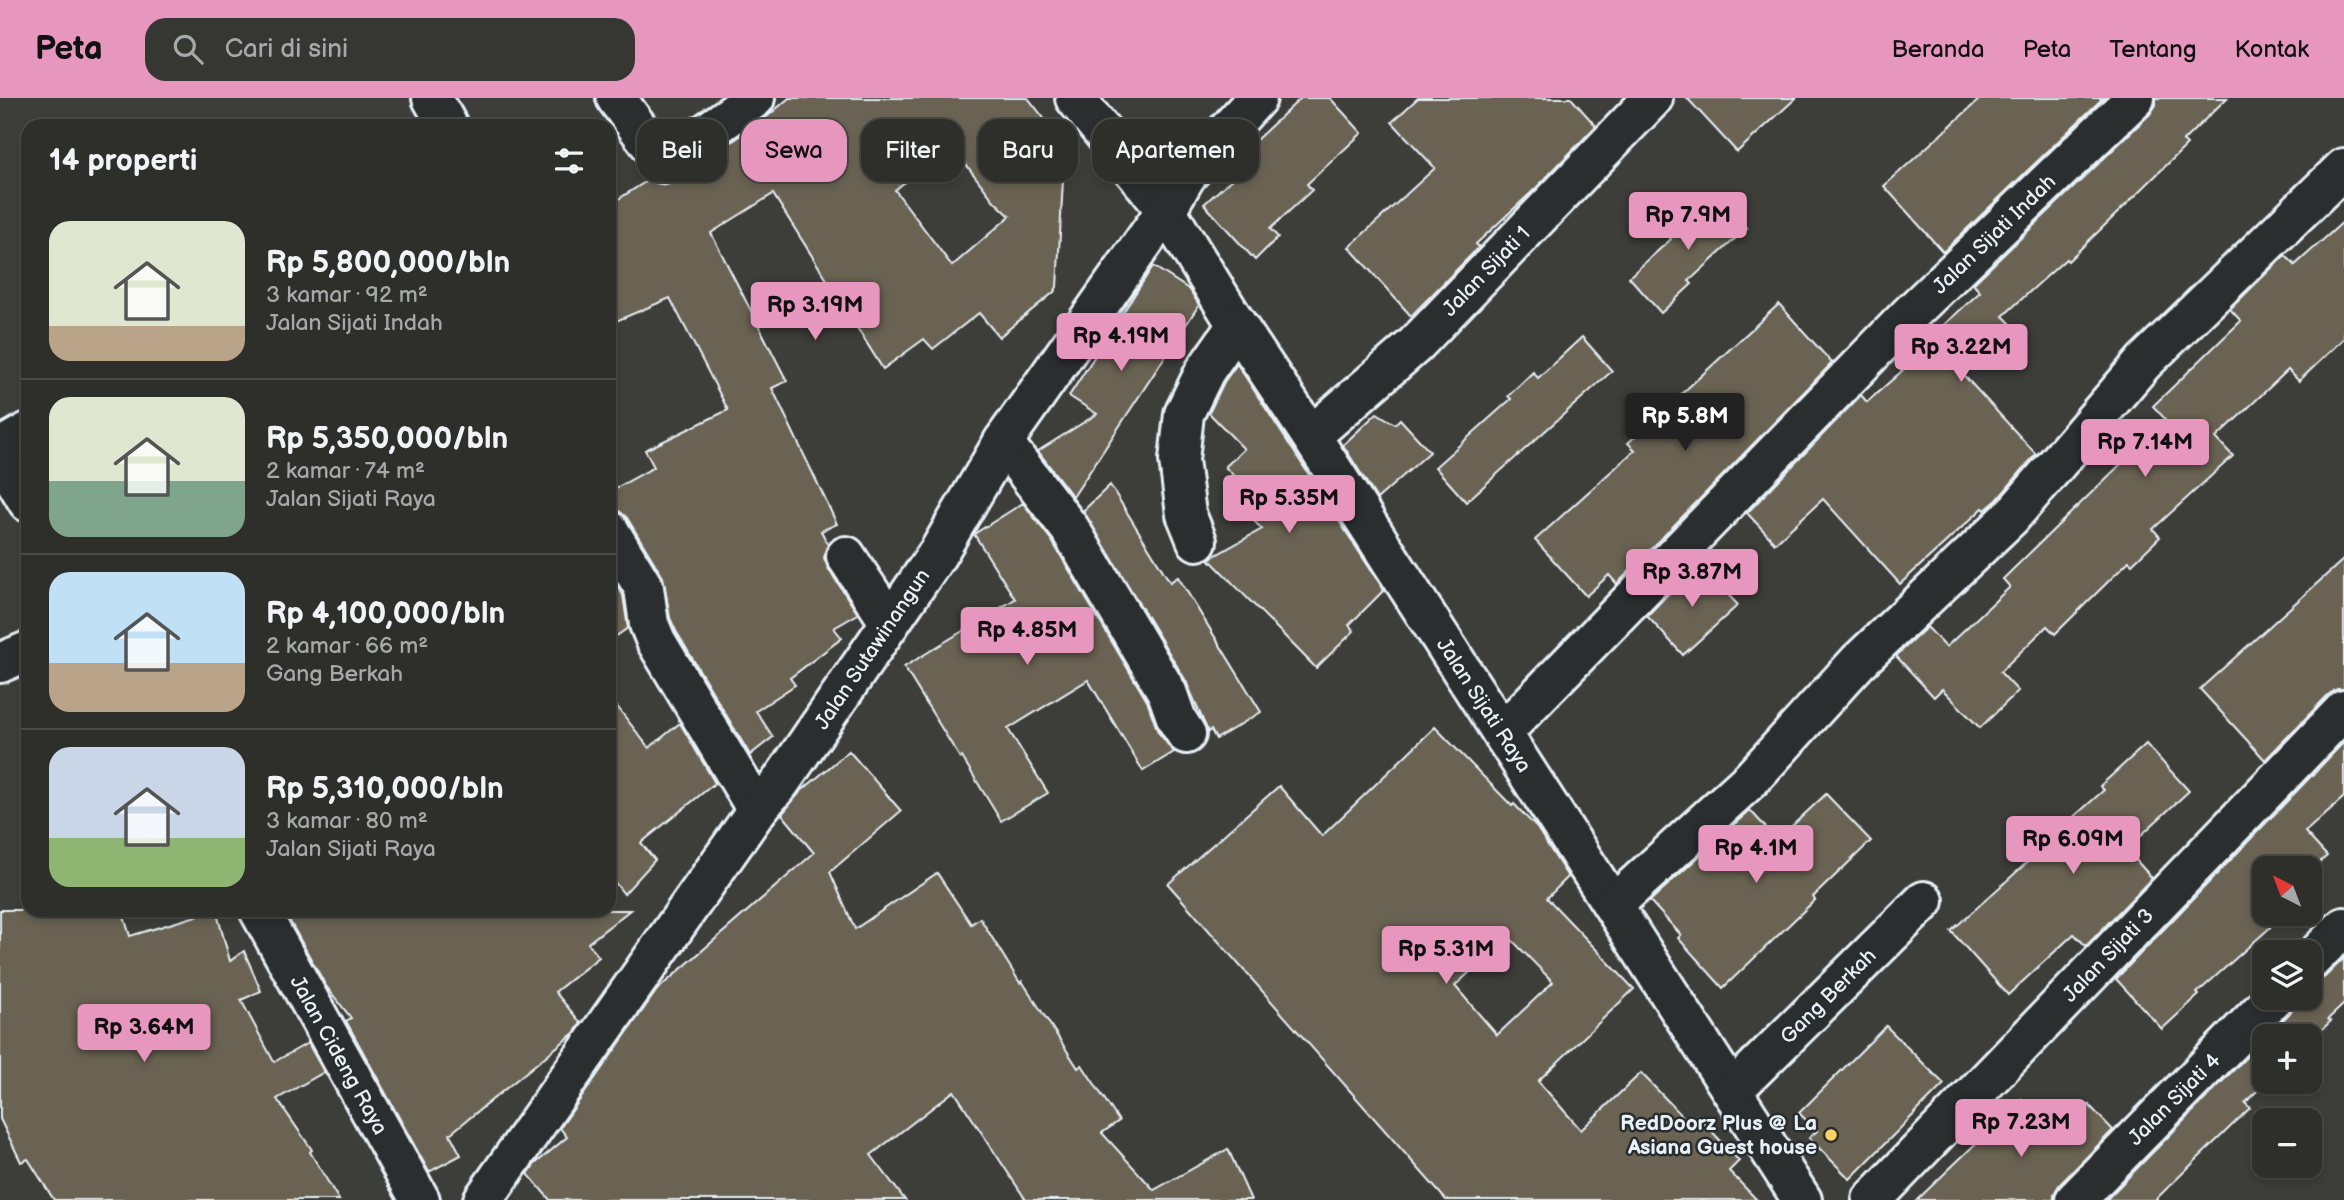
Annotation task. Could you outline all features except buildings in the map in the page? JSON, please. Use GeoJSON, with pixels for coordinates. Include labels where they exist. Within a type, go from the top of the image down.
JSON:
{"type":"FeatureCollection","features":[{"type":"Feature","properties":{"kind":"street"},"geometry":{"type":"LineString","coordinates":[[432,98],[444,119]]}},
{"type":"Feature","properties":{"kind":"street"},"geometry":{"type":"LineString","coordinates":[[616,98],[664,163],[755,98]]}},
{"type":"Feature","properties":{"kind":"street","name":"Jalan Sijati Raya"},"geometry":{"type":"LineString","coordinates":[[1075,98],[1166,211],[1802,1200]]}},
{"type":"Feature","properties":{"kind":"street","name":"Jalan Sutawinangun"},"geometry":{"type":"LineString","coordinates":[[483,1200],[757,810],[780,783],[890,623],[937,554],[1003,442],[1166,211],[1186,176],[1257,98]]}},
{"type":"Feature","properties":{"kind":"street","name":"Jalan Sijati 1"},"geometry":{"type":"LineString","coordinates":[[1311,436],[1415,345],[1653,98]]}},
{"type":"Feature","properties":{"kind":"street","name":"Jalan Sijati Indah"},"geometry":{"type":"LineString","coordinates":[[1502,733],[1899,325],[2135,98]]}},
{"type":"Feature","properties":{"kind":"street"},"geometry":{"type":"LineString","coordinates":[[1613,905],[1751,779],[1858,662],[2011,517],[2144,362],[2344,168]]}},
{"type":"Feature","properties":{"kind":"street"},"geometry":{"type":"LineString","coordinates":[[1198,541],[1186,514],[1179,460],[1184,414],[1205,371],[1237,325]]}},
{"type":"Feature","properties":{"kind":"street"},"geometry":{"type":"LineString","coordinates":[[0,448],[21,436]]}},
{"type":"Feature","properties":{"kind":"street"},"geometry":{"type":"LineString","coordinates":[[1003,442],[1070,529],[1167,692],[1177,720],[1186,734]]}},
{"type":"Feature","properties":{"kind":"street"},"geometry":{"type":"LineString","coordinates":[[0,454],[21,490]]}},
{"type":"Feature","properties":{"kind":"street"},"geometry":{"type":"LineString","coordinates":[[616,542],[644,588],[649,624],[656,641],[757,810]]}},
{"type":"Feature","properties":{"kind":"street"},"geometry":{"type":"LineString","coordinates":[[846,556],[890,623]]}},
{"type":"Feature","properties":{"kind":"street"},"geometry":{"type":"LineString","coordinates":[[0,663],[21,654]]}},
{"type":"Feature","properties":{"kind":"street","name":"Jalan Sijati 3"},"geometry":{"type":"LineString","coordinates":[[1872,1200],[2344,710]]}},
{"type":"Feature","properties":{"kind":"street","name":"Gang Berkah"},"geometry":{"type":"LineString","coordinates":[[1732,1091],[1924,901]]}},
{"type":"Feature","properties":{"kind":"street","name":"Jalan Cideng Raya"},"geometry":{"type":"LineString","coordinates":[[263,917],[420,1200]]}},
{"type":"Feature","properties":{"kind":"street"},"geometry":{"type":"LineString","coordinates":[[2322,949],[2344,927]]}},
{"type":"Feature","properties":{"kind":"street","name":"Jalan Sijati 4"},"geometry":{"type":"LineString","coordinates":[[2075,1200],[2262,1010]]}},
{"type":"Feature","properties":{"kind":"place","name":"RedDoorz Plus @ La Asiana Guest house"},"geometry":{"type":"Point","coordinates":[1831,1135]}}]}
